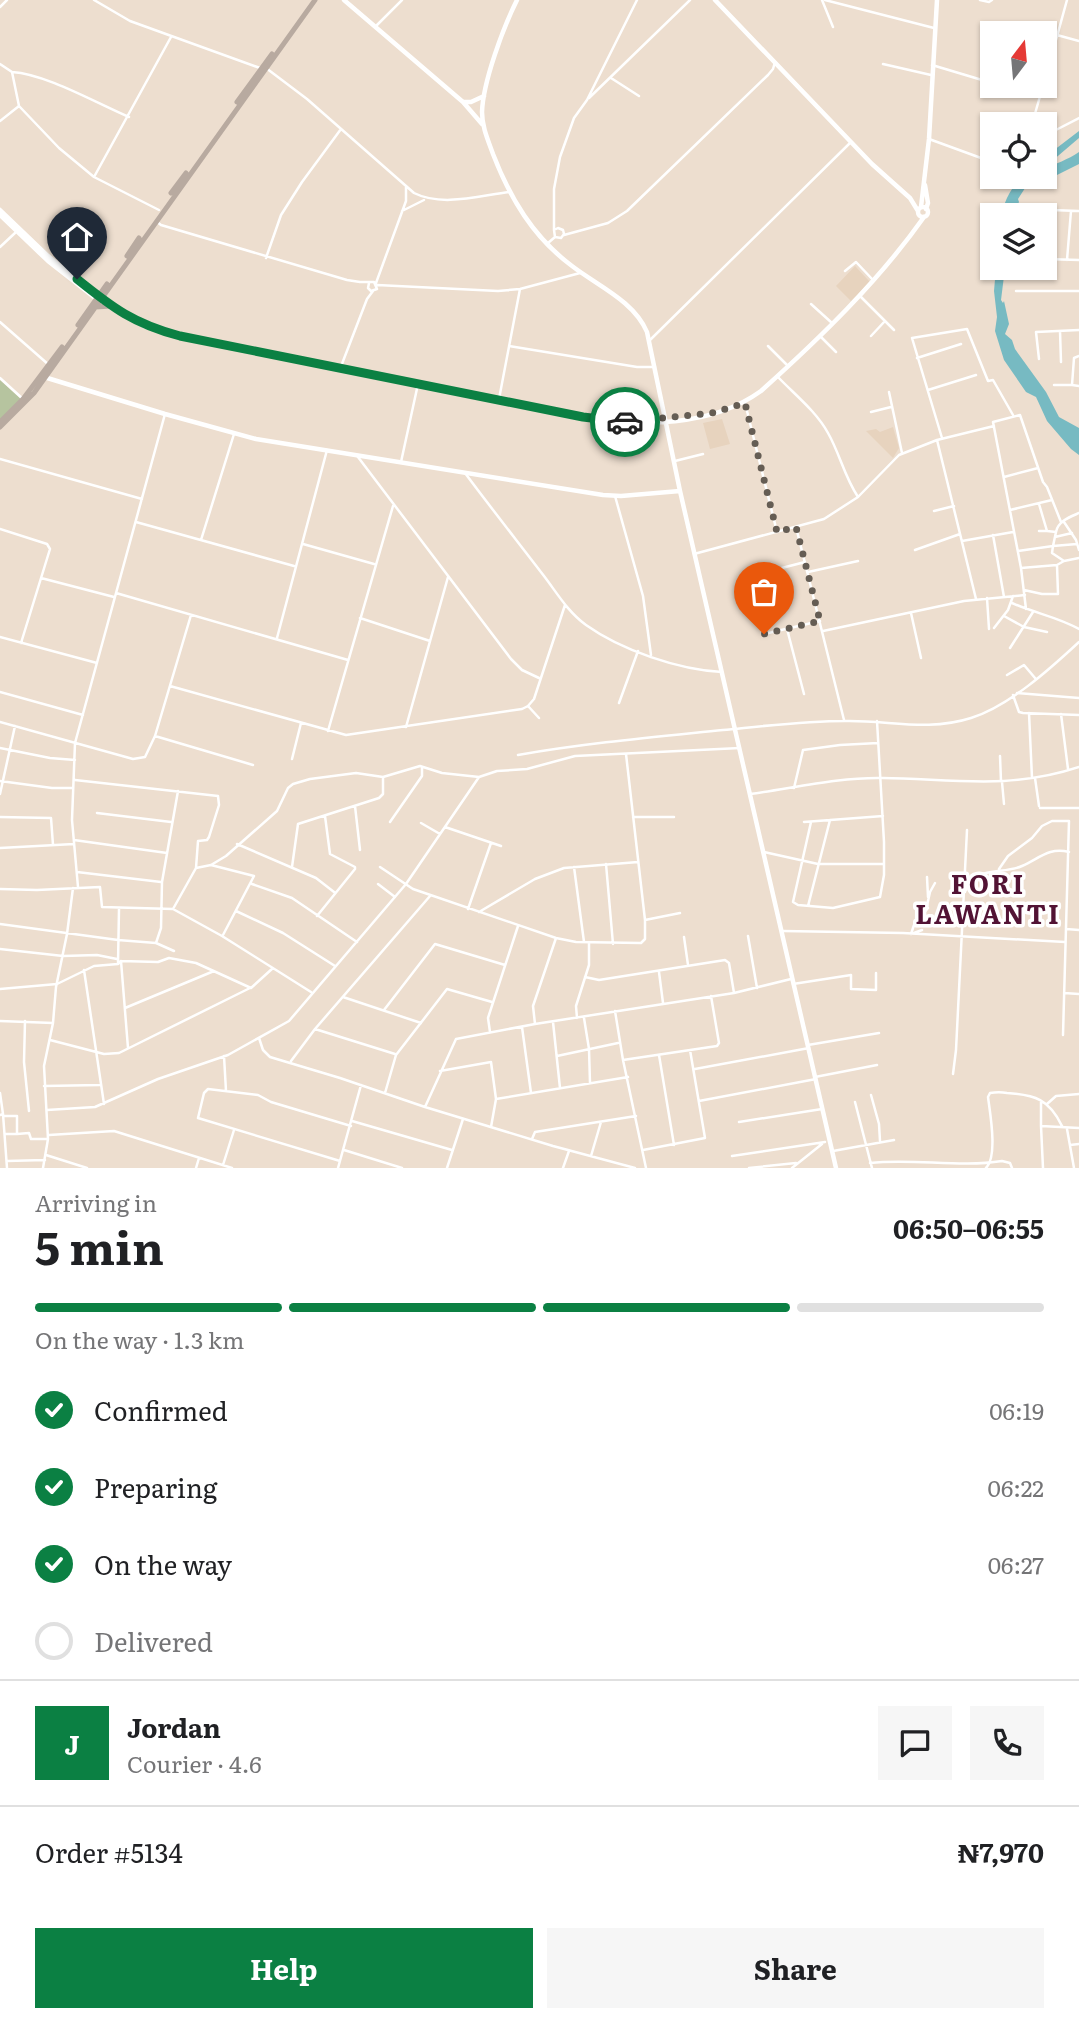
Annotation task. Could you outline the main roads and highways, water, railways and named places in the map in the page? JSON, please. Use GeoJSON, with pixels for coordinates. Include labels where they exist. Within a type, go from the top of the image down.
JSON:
{"type":"FeatureCollection","features":[{"type":"Feature","properties":{"kind":"main road"},"geometry":{"type":"LineString","coordinates":[[0,427],[18,410],[95,307],[159,210],[313,0]]}},
{"type":"Feature","properties":{"kind":"main road"},"geometry":{"type":"LineString","coordinates":[[0,422],[43,376],[263,68]]}},
{"type":"Feature","properties":{"kind":"main road"},"geometry":{"type":"LineString","coordinates":[[95,307],[111,306]]}},
{"type":"Feature","properties":{"kind":"water"},"geometry":{"type":"Polygon","coordinates":[[[1079,131],[1079,138],[1057,157],[1057,148],[1079,131]]]}},
{"type":"Feature","properties":{"kind":"water"},"geometry":{"type":"Polygon","coordinates":[[[1079,152],[1079,164],[1057,175],[1057,163],[1079,152]]]}},
{"type":"Feature","properties":{"kind":"water"},"geometry":{"type":"Polygon","coordinates":[[[1012,189],[1024,189],[1018,203],[1005,203],[1012,189]]]}},
{"type":"Feature","properties":{"kind":"water"},"geometry":{"type":"Polygon","coordinates":[[[995,280],[1004,280],[1001,300],[1003,303],[1004,301],[1009,324],[1005,334],[1012,340],[1015,349],[1046,392],[1059,417],[1079,428],[1079,455],[1047,421],[1036,397],[1026,392],[1004,360],[995,331],[997,317],[995,280]]]}},
{"type":"Feature","properties":{"kind":"district","name":"FORI LAWANTI"},"geometry":{"type":"Point","coordinates":[988,897]}}]}
